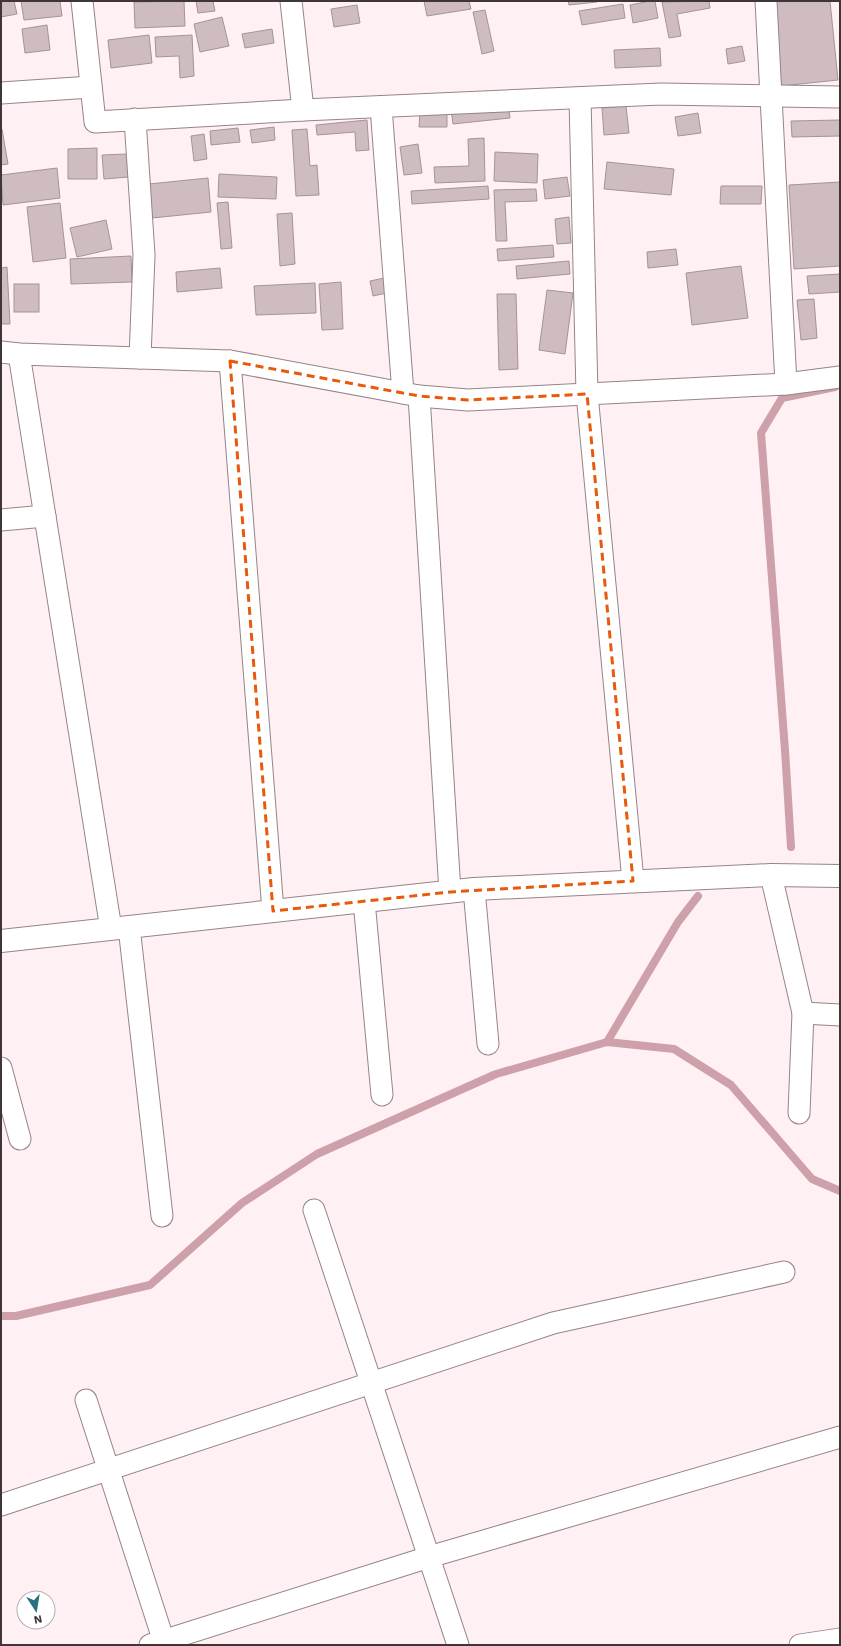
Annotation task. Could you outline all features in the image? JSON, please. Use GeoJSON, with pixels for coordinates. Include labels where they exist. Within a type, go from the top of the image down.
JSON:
{"type":"FeatureCollection","features":[{"type":"Feature","properties":{"kind":"street"},"geometry":{"type":"LineString","coordinates":[[82,1],[95,122],[303,110],[661,94],[840,97]]}},
{"type":"Feature","properties":{"kind":"street"},"geometry":{"type":"LineString","coordinates":[[291,1],[303,110]]}},
{"type":"Feature","properties":{"kind":"street"},"geometry":{"type":"LineString","coordinates":[[766,1],[786,384]]}},
{"type":"Feature","properties":{"kind":"street"},"geometry":{"type":"LineString","coordinates":[[1,93],[92,87]]}},
{"type":"Feature","properties":{"kind":"street"},"geometry":{"type":"LineString","coordinates":[[580,98],[587,394],[633,881]]}},
{"type":"Feature","properties":{"kind":"street"},"geometry":{"type":"LineString","coordinates":[[381,107],[411,395],[450,892]]}},
{"type":"Feature","properties":{"kind":"street"},"geometry":{"type":"LineString","coordinates":[[135,120],[144,255],[140,358]]}},
{"type":"Feature","properties":{"kind":"street"},"geometry":{"type":"LineString","coordinates":[[162,1216],[120,928],[45,516],[10,353],[230,361],[411,395],[468,400],[786,384],[840,377]]}},
{"type":"Feature","properties":{"kind":"street"},"geometry":{"type":"LineString","coordinates":[[230,361],[272,911]]}},
{"type":"Feature","properties":{"kind":"street"},"geometry":{"type":"LineString","coordinates":[[1,520],[45,516]]}},
{"type":"Feature","properties":{"kind":"street"},"geometry":{"type":"LineString","coordinates":[[771,875],[803,1013],[799,1113]]}},
{"type":"Feature","properties":{"kind":"street"},"geometry":{"type":"LineString","coordinates":[[1,940],[474,889],[771,875],[840,876]]}},
{"type":"Feature","properties":{"kind":"street"},"geometry":{"type":"LineString","coordinates":[[474,889],[488,1044]]}},
{"type":"Feature","properties":{"kind":"street"},"geometry":{"type":"LineString","coordinates":[[364,901],[382,1095]]}},
{"type":"Feature","properties":{"kind":"street"},"geometry":{"type":"LineString","coordinates":[[803,1013],[840,1015]]}},
{"type":"Feature","properties":{"kind":"street"},"geometry":{"type":"LineString","coordinates":[[1,1068],[20,1139]]}},
{"type":"Feature","properties":{"kind":"street"},"geometry":{"type":"LineString","coordinates":[[314,1210],[458,1645]]}},
{"type":"Feature","properties":{"kind":"street"},"geometry":{"type":"LineString","coordinates":[[1,1505],[553,1324],[784,1272]]}},
{"type":"Feature","properties":{"kind":"street"},"geometry":{"type":"LineString","coordinates":[[86,1400],[159,1644],[429,1557],[840,1437]]}},
{"type":"Feature","properties":{"kind":"street"},"geometry":{"type":"LineString","coordinates":[[800,1645],[833,1642]]}},
{"type":"Feature","properties":{"kind":"highlighted area"},"geometry":{"type":"Polygon","coordinates":[[[230,361],[419,396],[468,400],[587,394],[633,881],[450,892],[273,911],[230,361]]]}},
{"type":"Feature","properties":{"kind":"building"},"geometry":{"type":"Polygon","coordinates":[[[1,1],[14,1],[17,14],[1,17],[1,1]]]}},
{"type":"Feature","properties":{"kind":"building"},"geometry":{"type":"Polygon","coordinates":[[[21,1],[60,1],[62,16],[24,20],[21,1]]]}},
{"type":"Feature","properties":{"kind":"building"},"geometry":{"type":"Polygon","coordinates":[[[184,1],[185,26],[135,28],[134,2],[184,1]]]}},
{"type":"Feature","properties":{"kind":"building"},"geometry":{"type":"Polygon","coordinates":[[[196,1],[213,1],[215,11],[198,13],[196,1]]]}},
{"type":"Feature","properties":{"kind":"building"},"geometry":{"type":"Polygon","coordinates":[[[424,1],[469,1],[471,9],[427,16],[424,1]]]}},
{"type":"Feature","properties":{"kind":"building"},"geometry":{"type":"Polygon","coordinates":[[[568,1],[597,1],[597,2],[569,5],[568,1]]]}},
{"type":"Feature","properties":{"kind":"building"},"geometry":{"type":"Polygon","coordinates":[[[655,1],[658,18],[633,23],[630,5],[655,1]]]}},
{"type":"Feature","properties":{"kind":"building"},"geometry":{"type":"Polygon","coordinates":[[[709,1],[710,8],[677,14],[681,36],[669,38],[662,2],[709,1]]]}},
{"type":"Feature","properties":{"kind":"building"},"geometry":{"type":"Polygon","coordinates":[[[774,1],[830,1],[838,80],[781,86],[774,1]]]}},
{"type":"Feature","properties":{"kind":"building"},"geometry":{"type":"Polygon","coordinates":[[[623,4],[625,18],[582,25],[579,11],[623,4]]]}},
{"type":"Feature","properties":{"kind":"building"},"geometry":{"type":"Polygon","coordinates":[[[357,5],[360,23],[334,27],[331,9],[357,5]]]}},
{"type":"Feature","properties":{"kind":"building"},"geometry":{"type":"Polygon","coordinates":[[[485,10],[494,51],[482,54],[473,12],[485,10]]]}},
{"type":"Feature","properties":{"kind":"building"},"geometry":{"type":"Polygon","coordinates":[[[222,17],[229,46],[200,52],[194,24],[222,17]]]}},
{"type":"Feature","properties":{"kind":"building"},"geometry":{"type":"Polygon","coordinates":[[[47,25],[50,50],[25,53],[22,29],[47,25]]]}},
{"type":"Feature","properties":{"kind":"building"},"geometry":{"type":"Polygon","coordinates":[[[272,29],[274,43],[245,48],[242,34],[272,29]]]}},
{"type":"Feature","properties":{"kind":"building"},"geometry":{"type":"Polygon","coordinates":[[[149,35],[152,63],[111,68],[108,40],[149,35]]]}},
{"type":"Feature","properties":{"kind":"building"},"geometry":{"type":"Polygon","coordinates":[[[192,35],[194,76],[180,78],[179,56],[156,57],[155,37],[192,35]]]}},
{"type":"Feature","properties":{"kind":"building"},"geometry":{"type":"Polygon","coordinates":[[[742,46],[745,61],[728,64],[726,49],[742,46]]]}},
{"type":"Feature","properties":{"kind":"building"},"geometry":{"type":"Polygon","coordinates":[[[660,48],[661,66],[615,68],[614,50],[660,48]]]}},
{"type":"Feature","properties":{"kind":"building"},"geometry":{"type":"Polygon","coordinates":[[[508,103],[510,118],[453,124],[451,109],[508,103]]]}},
{"type":"Feature","properties":{"kind":"building"},"geometry":{"type":"Polygon","coordinates":[[[626,106],[629,133],[604,135],[602,108],[626,106]]]}},
{"type":"Feature","properties":{"kind":"building"},"geometry":{"type":"Polygon","coordinates":[[[420,111],[447,111],[447,127],[419,127],[420,111]]]}},
{"type":"Feature","properties":{"kind":"building"},"geometry":{"type":"Polygon","coordinates":[[[698,113],[701,133],[678,136],[675,117],[698,113]]]}},
{"type":"Feature","properties":{"kind":"building"},"geometry":{"type":"Polygon","coordinates":[[[367,120],[369,150],[356,151],[355,132],[317,135],[316,125],[367,120]]]}},
{"type":"Feature","properties":{"kind":"building"},"geometry":{"type":"Polygon","coordinates":[[[840,120],[840,136],[792,137],[791,121],[840,120]]]}},
{"type":"Feature","properties":{"kind":"building"},"geometry":{"type":"Polygon","coordinates":[[[274,127],[275,140],[252,143],[250,130],[274,127]]]}},
{"type":"Feature","properties":{"kind":"building"},"geometry":{"type":"Polygon","coordinates":[[[238,128],[240,142],[211,145],[210,131],[238,128]]]}},
{"type":"Feature","properties":{"kind":"building"},"geometry":{"type":"Polygon","coordinates":[[[2,129],[8,164],[1,165],[1,130],[2,129]]]}},
{"type":"Feature","properties":{"kind":"building"},"geometry":{"type":"Polygon","coordinates":[[[307,129],[310,166],[317,165],[319,195],[296,196],[292,130],[307,129]]]}},
{"type":"Feature","properties":{"kind":"building"},"geometry":{"type":"Polygon","coordinates":[[[204,134],[207,159],[194,161],[191,136],[204,134]]]}},
{"type":"Feature","properties":{"kind":"building"},"geometry":{"type":"Polygon","coordinates":[[[484,138],[485,181],[435,183],[434,167],[469,166],[468,139],[484,138]]]}},
{"type":"Feature","properties":{"kind":"building"},"geometry":{"type":"Polygon","coordinates":[[[418,144],[422,173],[404,175],[400,147],[418,144]]]}},
{"type":"Feature","properties":{"kind":"building"},"geometry":{"type":"Polygon","coordinates":[[[97,148],[97,179],[68,179],[68,149],[97,148]]]}},
{"type":"Feature","properties":{"kind":"building"},"geometry":{"type":"Polygon","coordinates":[[[495,152],[538,154],[537,183],[494,181],[495,152]]]}},
{"type":"Feature","properties":{"kind":"building"},"geometry":{"type":"Polygon","coordinates":[[[127,154],[129,177],[104,179],[102,155],[127,154]]]}},
{"type":"Feature","properties":{"kind":"building"},"geometry":{"type":"Polygon","coordinates":[[[607,162],[674,169],[671,195],[604,189],[607,162]]]}},
{"type":"Feature","properties":{"kind":"building"},"geometry":{"type":"Polygon","coordinates":[[[57,168],[60,198],[3,205],[1,175],[57,168]]]}},
{"type":"Feature","properties":{"kind":"building"},"geometry":{"type":"Polygon","coordinates":[[[219,174],[277,177],[276,199],[218,197],[219,174]]]}},
{"type":"Feature","properties":{"kind":"building"},"geometry":{"type":"Polygon","coordinates":[[[567,177],[570,196],[545,199],[543,180],[567,177]]]}},
{"type":"Feature","properties":{"kind":"building"},"geometry":{"type":"Polygon","coordinates":[[[208,178],[211,212],[152,218],[149,184],[208,178]]]}},
{"type":"Feature","properties":{"kind":"building"},"geometry":{"type":"Polygon","coordinates":[[[840,182],[840,266],[794,269],[789,185],[840,182]]]}},
{"type":"Feature","properties":{"kind":"building"},"geometry":{"type":"Polygon","coordinates":[[[488,186],[489,199],[412,204],[411,191],[488,186]]]}},
{"type":"Feature","properties":{"kind":"building"},"geometry":{"type":"Polygon","coordinates":[[[721,186],[762,186],[761,204],[720,204],[721,186]]]}},
{"type":"Feature","properties":{"kind":"building"},"geometry":{"type":"Polygon","coordinates":[[[536,189],[537,201],[505,202],[507,241],[496,241],[494,190],[536,189]]]}},
{"type":"Feature","properties":{"kind":"building"},"geometry":{"type":"Polygon","coordinates":[[[228,202],[232,248],[221,249],[217,203],[228,202]]]}},
{"type":"Feature","properties":{"kind":"building"},"geometry":{"type":"Polygon","coordinates":[[[60,203],[66,258],[33,262],[27,207],[60,203]]]}},
{"type":"Feature","properties":{"kind":"building"},"geometry":{"type":"Polygon","coordinates":[[[292,213],[295,264],[280,266],[277,214],[292,213]]]}},
{"type":"Feature","properties":{"kind":"building"},"geometry":{"type":"Polygon","coordinates":[[[569,217],[571,243],[557,244],[555,219],[569,217]]]}},
{"type":"Feature","properties":{"kind":"building"},"geometry":{"type":"Polygon","coordinates":[[[106,220],[112,249],[77,257],[70,228],[106,220]]]}},
{"type":"Feature","properties":{"kind":"building"},"geometry":{"type":"Polygon","coordinates":[[[553,245],[554,257],[498,261],[497,249],[553,245]]]}},
{"type":"Feature","properties":{"kind":"building"},"geometry":{"type":"Polygon","coordinates":[[[676,249],[678,265],[648,268],[647,252],[676,249]]]}},
{"type":"Feature","properties":{"kind":"building"},"geometry":{"type":"Polygon","coordinates":[[[131,256],[132,282],[71,284],[70,259],[131,256]]]}},
{"type":"Feature","properties":{"kind":"building"},"geometry":{"type":"Polygon","coordinates":[[[569,261],[570,274],[517,279],[516,266],[569,261]]]}},
{"type":"Feature","properties":{"kind":"building"},"geometry":{"type":"Polygon","coordinates":[[[741,266],[748,318],[692,325],[686,273],[741,266]]]}},
{"type":"Feature","properties":{"kind":"building"},"geometry":{"type":"Polygon","coordinates":[[[7,267],[10,324],[1,324],[1,268],[7,267]]]}},
{"type":"Feature","properties":{"kind":"building"},"geometry":{"type":"Polygon","coordinates":[[[220,268],[222,288],[177,292],[176,272],[220,268]]]}},
{"type":"Feature","properties":{"kind":"building"},"geometry":{"type":"Polygon","coordinates":[[[840,274],[840,292],[809,294],[807,276],[840,274]]]}},
{"type":"Feature","properties":{"kind":"building"},"geometry":{"type":"Polygon","coordinates":[[[384,278],[387,293],[373,296],[370,281],[384,278]]]}},
{"type":"Feature","properties":{"kind":"building"},"geometry":{"type":"Polygon","coordinates":[[[341,282],[343,329],[322,330],[319,284],[341,282]]]}},
{"type":"Feature","properties":{"kind":"building"},"geometry":{"type":"Polygon","coordinates":[[[315,283],[316,313],[256,315],[254,286],[315,283]]]}},
{"type":"Feature","properties":{"kind":"building"},"geometry":{"type":"Polygon","coordinates":[[[14,284],[39,284],[39,312],[14,312],[14,284]]]}},
{"type":"Feature","properties":{"kind":"building"},"geometry":{"type":"Polygon","coordinates":[[[547,290],[573,293],[565,354],[539,350],[547,290]]]}},
{"type":"Feature","properties":{"kind":"building"},"geometry":{"type":"Polygon","coordinates":[[[497,294],[516,294],[518,369],[499,370],[497,294]]]}},
{"type":"Feature","properties":{"kind":"building"},"geometry":{"type":"Polygon","coordinates":[[[814,299],[817,338],[801,340],[797,300],[814,299]]]}},
{"type":"Feature","properties":{"kind":"waterway"},"geometry":{"type":"LineString","coordinates":[[791,847],[761,433],[782,398],[835,387]]}},
{"type":"Feature","properties":{"kind":"waterway"},"geometry":{"type":"LineString","coordinates":[[607,1042],[678,922],[698,896]]}},
{"type":"Feature","properties":{"kind":"waterway"},"geometry":{"type":"LineString","coordinates":[[1,1316],[16,1316],[150,1285],[242,1203],[317,1154],[496,1074],[607,1042],[674,1049],[731,1085],[812,1179],[840,1191]]}}]}
